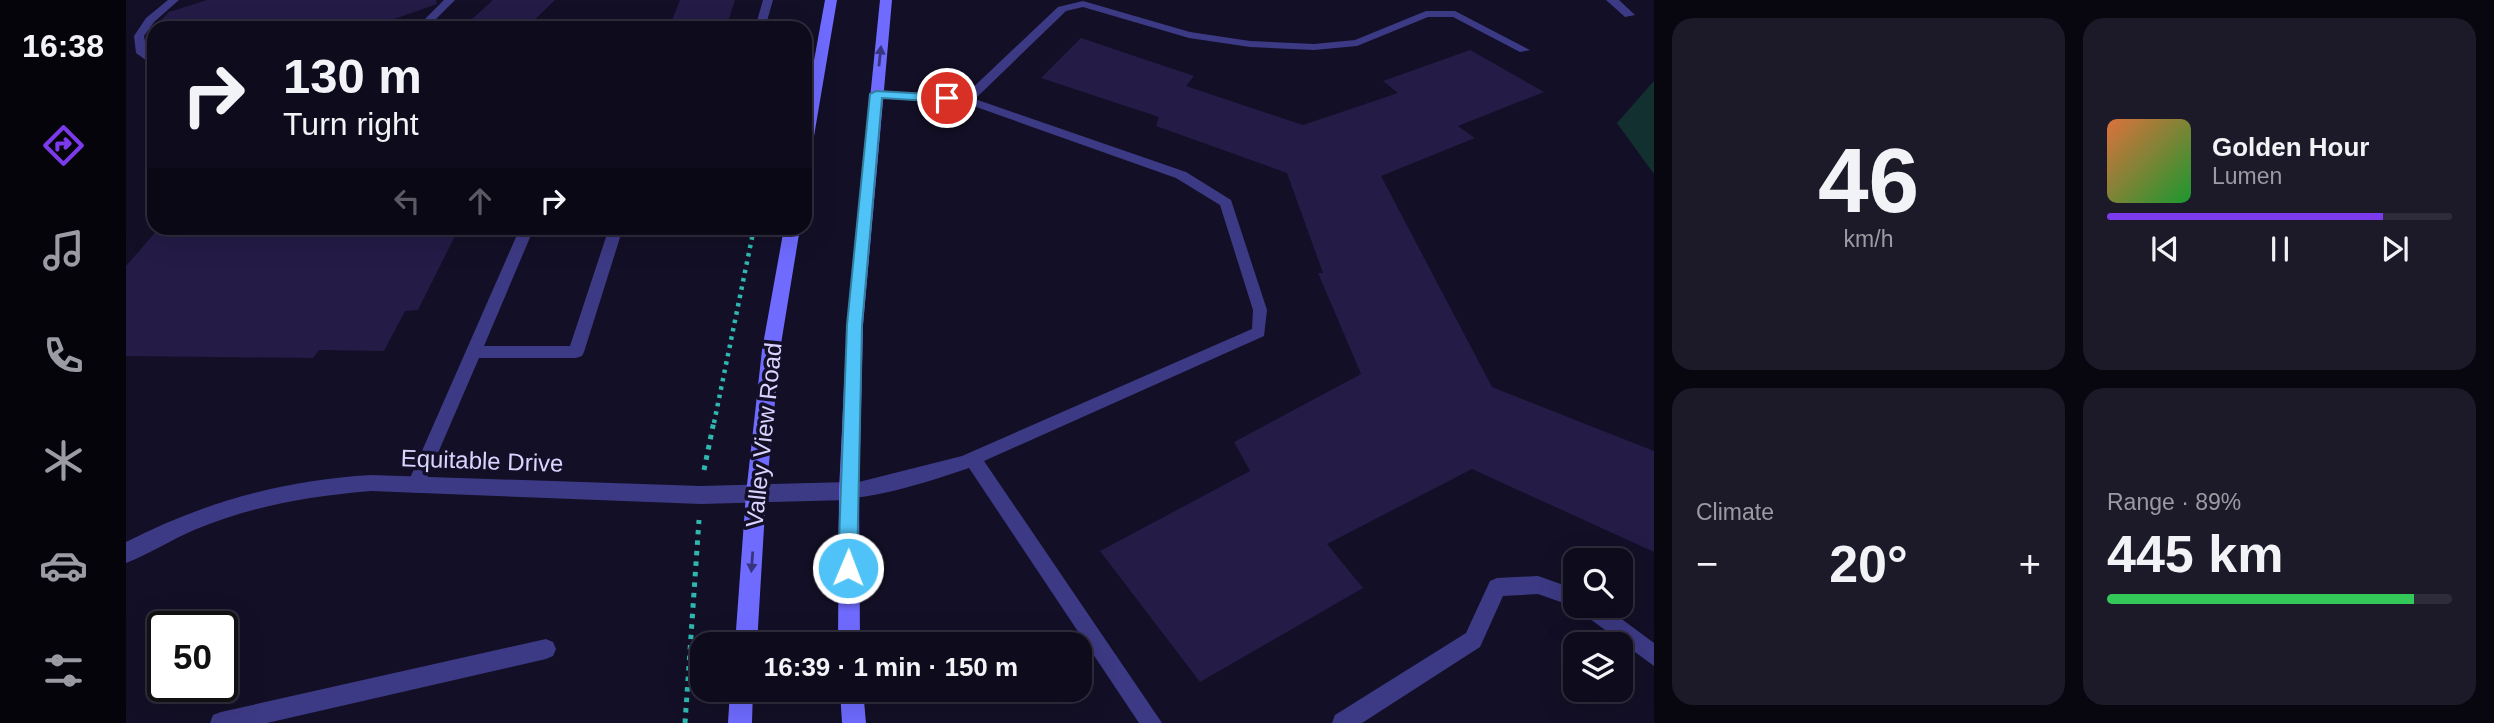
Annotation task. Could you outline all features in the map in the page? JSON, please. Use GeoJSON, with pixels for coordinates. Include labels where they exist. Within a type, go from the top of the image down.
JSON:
{"type":"FeatureCollection","features":[{"type":"Feature","properties":{"kind":"main road"},"geometry":{"type":"LineString","coordinates":[[812,93],[831,0]]}},
{"type":"Feature","properties":{"kind":"main road"},"geometry":{"type":"LineString","coordinates":[[849,632],[849,491],[855,325],[886,0]]}},
{"type":"Feature","properties":{"kind":"main road","name":"Valley View Road"},"geometry":{"type":"LineString","coordinates":[[747,632],[771,350],[791,235]]}},
{"type":"Feature","properties":{"kind":"main road"},"geometry":{"type":"LineString","coordinates":[[740,723],[741,702]]}},
{"type":"Feature","properties":{"kind":"main road"},"geometry":{"type":"LineString","coordinates":[[853,702],[854,723]]}},
{"type":"Feature","properties":{"kind":"street"},"geometry":{"type":"LineString","coordinates":[[1612,0],[1629,15]]}},
{"type":"Feature","properties":{"kind":"street","name":"Equitable Drive"},"geometry":{"type":"LineString","coordinates":[[126,553],[215,510],[269,495],[324,485],[416,485],[701,495],[849,491]]}},
{"type":"Feature","properties":{"kind":"lane"},"geometry":{"type":"LineString","coordinates":[[149,21],[174,0]]}},
{"type":"Feature","properties":{"kind":"lane"},"geometry":{"type":"LineString","coordinates":[[429,0],[447,4]]}},
{"type":"Feature","properties":{"kind":"lane"},"geometry":{"type":"LineString","coordinates":[[762,21],[768,0]]}},
{"type":"Feature","properties":{"kind":"lane"},"geometry":{"type":"LineString","coordinates":[[429,21],[447,4]]}},
{"type":"Feature","properties":{"kind":"lane"},"geometry":{"type":"LineString","coordinates":[[967,100],[1062,9],[1083,4],[1189,35],[1250,44],[1314,47],[1357,43],[1426,14],[1455,14],[1524,50]]}},
{"type":"Feature","properties":{"kind":"lane"},"geometry":{"type":"LineString","coordinates":[[147,24],[139,36],[142,53],[147,57]]}},
{"type":"Feature","properties":{"kind":"lane"},"geometry":{"type":"LineString","coordinates":[[849,491],[887,484],[973,459],[1259,332],[1260,310],[1226,202],[1181,175],[967,100],[876,94]]}},
{"type":"Feature","properties":{"kind":"lane"},"geometry":{"type":"LineString","coordinates":[[416,485],[524,235]]}},
{"type":"Feature","properties":{"kind":"lane"},"geometry":{"type":"LineString","coordinates":[[474,352],[576,352],[614,235]]}},
{"type":"Feature","properties":{"kind":"lane"},"geometry":{"type":"LineString","coordinates":[[973,459],[1151,723]]}},
{"type":"Feature","properties":{"kind":"lane"},"geometry":{"type":"LineString","coordinates":[[1343,723],[1473,640],[1497,587],[1538,585],[1563,594]]}},
{"type":"Feature","properties":{"kind":"lane"},"geometry":{"type":"LineString","coordinates":[[1605,618],[1654,656]]}},
{"type":"Feature","properties":{"kind":"lane"},"geometry":{"type":"LineString","coordinates":[[221,723],[546,649]]}},
{"type":"Feature","properties":{"kind":"green space"},"geometry":{"type":"Polygon","coordinates":[[[1654,81],[1654,174],[1617,123],[1654,81]]]}},
{"type":"Feature","properties":{"kind":"building"},"geometry":{"type":"Polygon","coordinates":[[[207,0],[436,0],[437,4],[389,21],[160,21],[169,12],[207,0]]]}},
{"type":"Feature","properties":{"kind":"building"},"geometry":{"type":"Polygon","coordinates":[[[493,0],[555,0],[533,21],[470,21],[493,0]]]}},
{"type":"Feature","properties":{"kind":"building"},"geometry":{"type":"Polygon","coordinates":[[[680,0],[735,0],[728,21],[672,21],[680,0]]]}},
{"type":"Feature","properties":{"kind":"building"},"geometry":{"type":"Polygon","coordinates":[[[1081,38],[1194,76],[1186,86],[1303,125],[1398,93],[1383,81],[1470,50],[1544,92],[1458,126],[1475,138],[1381,176],[1492,387],[1654,451],[1654,552],[1472,469],[1327,544],[1363,588],[1200,682],[1100,551],[1250,471],[1234,442],[1361,374],[1318,273],[1323,273],[1287,173],[1156,126],[1159,117],[1041,78],[1081,38]]]}},
{"type":"Feature","properties":{"kind":"building"},"geometry":{"type":"Polygon","coordinates":[[[153,235],[456,235],[418,310],[405,311],[384,351],[319,350],[313,358],[126,356],[126,266],[153,235]]]}},
{"type":"Feature","properties":{"kind":"route"},"geometry":{"type":"LineString","coordinates":[[848,568],[855,325],[876,94],[947,98]]}}]}
